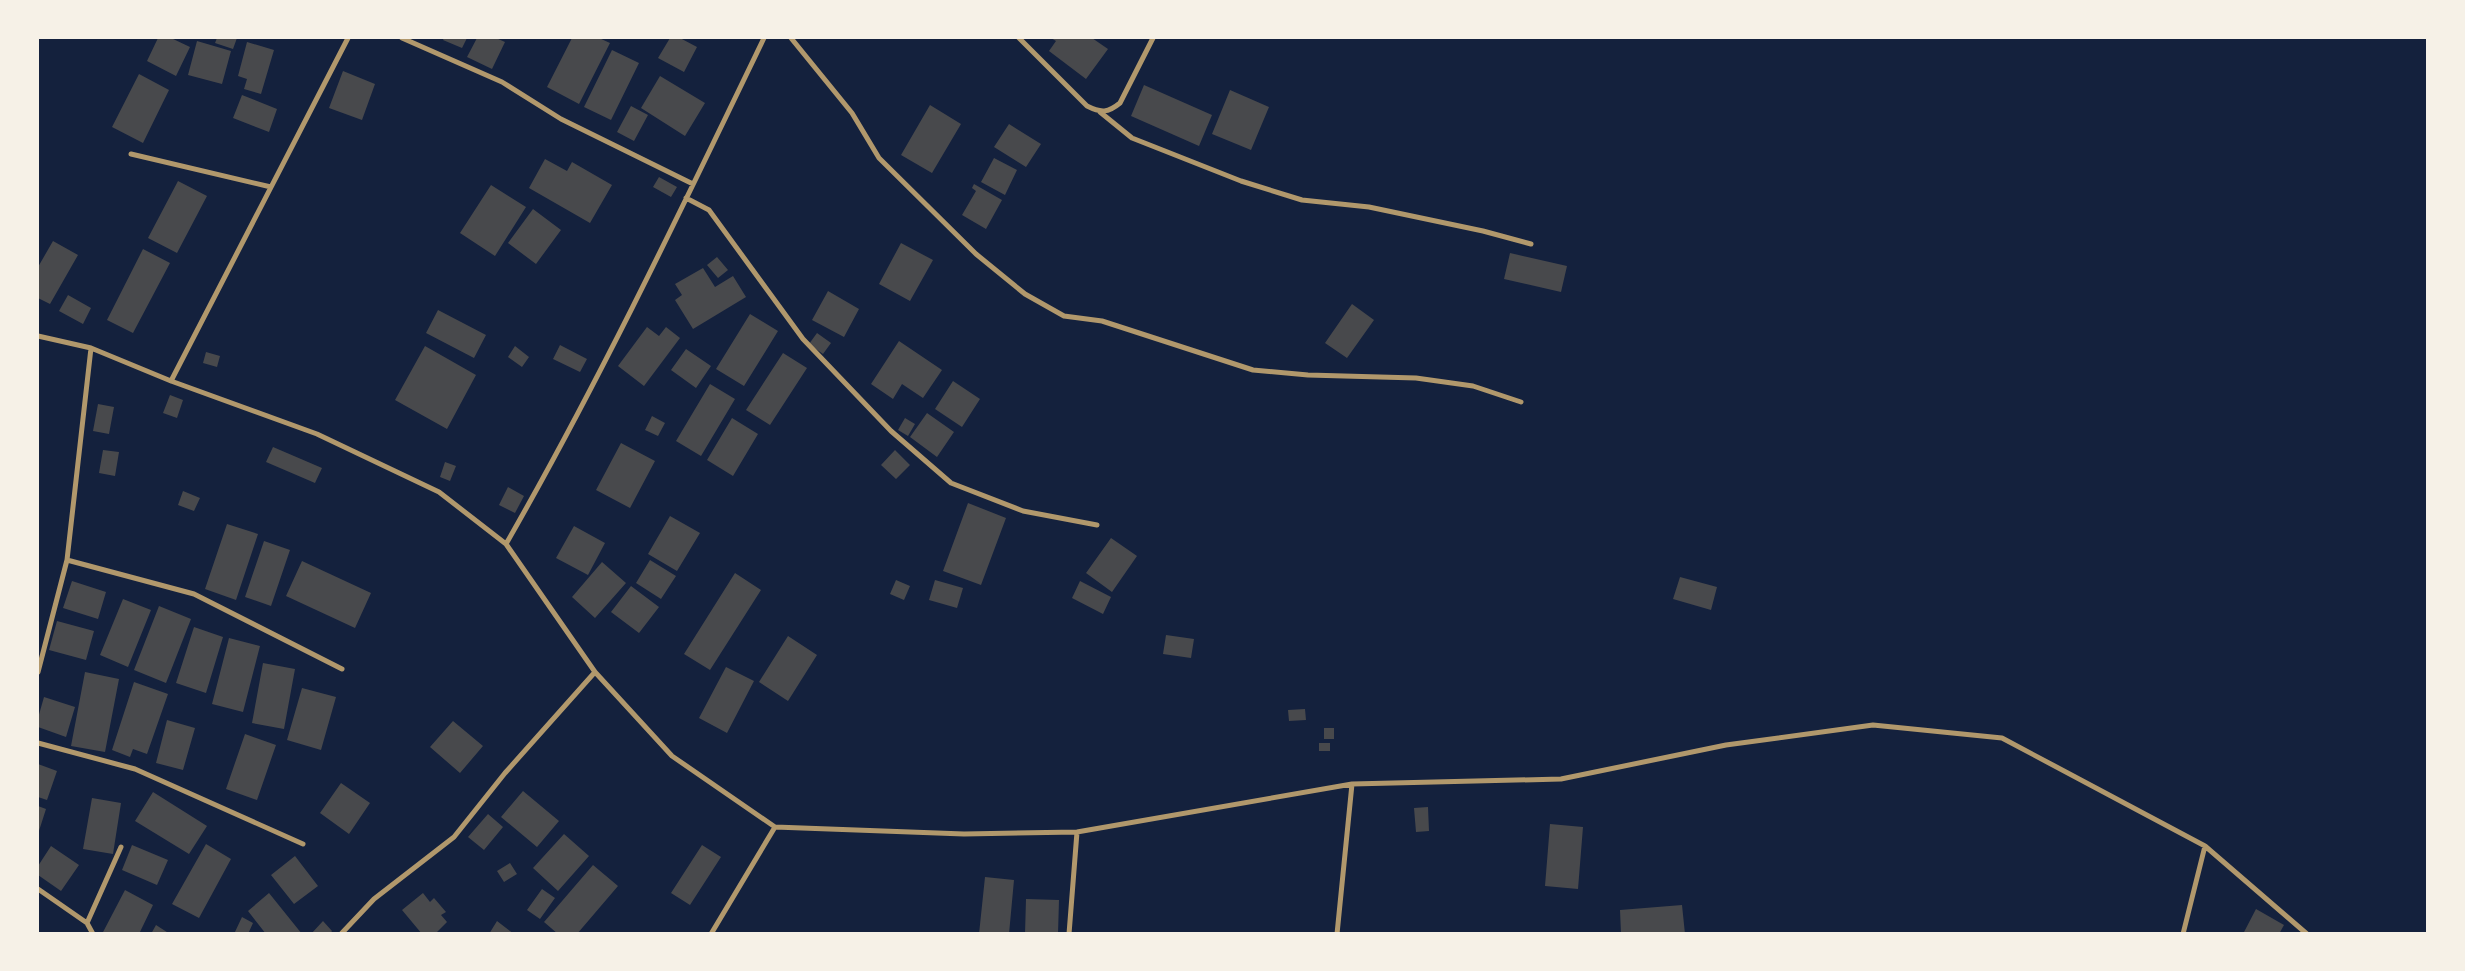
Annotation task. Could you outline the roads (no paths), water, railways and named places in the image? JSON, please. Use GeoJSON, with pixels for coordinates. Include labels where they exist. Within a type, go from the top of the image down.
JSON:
{"type":"FeatureCollection","features":[{"type":"Feature","properties":{"kind":"street"},"geometry":{"type":"LineString","coordinates":[[171,381],[348,38]]}},
{"type":"Feature","properties":{"kind":"street"},"geometry":{"type":"LineString","coordinates":[[402,38],[502,82],[561,119],[693,184]]}},
{"type":"Feature","properties":{"kind":"street"},"geometry":{"type":"LineString","coordinates":[[506,544],[547,472],[693,184],[764,38]]}},
{"type":"Feature","properties":{"kind":"street"},"geometry":{"type":"LineString","coordinates":[[791,38],[852,113],[879,158],[976,254],[1025,294],[1064,316],[1102,321],[1253,370],[1308,375],[1416,378],[1474,386],[1521,402]]}},
{"type":"Feature","properties":{"kind":"street"},"geometry":{"type":"LineString","coordinates":[[1019,38],[1087,106],[1100,112],[1132,138],[1241,181],[1293,197],[1368,207],[1483,231],[1531,244]]}},
{"type":"Feature","properties":{"kind":"street"},"geometry":{"type":"LineString","coordinates":[[1100,112],[1111,111],[1120,103],[1153,38]]}},
{"type":"Feature","properties":{"kind":"street"},"geometry":{"type":"LineString","coordinates":[[131,154],[271,187]]}},
{"type":"Feature","properties":{"kind":"street"},"geometry":{"type":"LineString","coordinates":[[686,198],[709,210],[803,339],[891,432],[951,483],[1024,511],[1097,525]]}},
{"type":"Feature","properties":{"kind":"street"},"geometry":{"type":"LineString","coordinates":[[38,336],[91,348],[171,381],[317,434],[439,492],[506,544],[595,672],[672,756],[775,827],[964,834],[1077,832],[1352,784],[1561,779],[1726,745],[1873,725],[2002,738],[2205,846],[2307,934]]}},
{"type":"Feature","properties":{"kind":"street"},"geometry":{"type":"LineString","coordinates":[[38,672],[67,560],[91,348]]}},
{"type":"Feature","properties":{"kind":"street"},"geometry":{"type":"LineString","coordinates":[[67,560],[194,594],[342,669]]}},
{"type":"Feature","properties":{"kind":"street"},"geometry":{"type":"LineString","coordinates":[[341,934],[374,899],[454,837],[505,774],[595,672]]}},
{"type":"Feature","properties":{"kind":"street"},"geometry":{"type":"LineString","coordinates":[[38,743],[135,769],[303,844]]}},
{"type":"Feature","properties":{"kind":"street"},"geometry":{"type":"LineString","coordinates":[[1337,934],[1352,784]]}},
{"type":"Feature","properties":{"kind":"street"},"geometry":{"type":"LineString","coordinates":[[710,934],[775,827]]}},
{"type":"Feature","properties":{"kind":"street"},"geometry":{"type":"LineString","coordinates":[[1070,934],[1077,832]]}},
{"type":"Feature","properties":{"kind":"street"},"geometry":{"type":"LineString","coordinates":[[2184,934],[2205,846]]}},
{"type":"Feature","properties":{"kind":"street"},"geometry":{"type":"LineString","coordinates":[[87,923],[121,847]]}},
{"type":"Feature","properties":{"kind":"street"},"geometry":{"type":"LineString","coordinates":[[38,889],[87,923],[94,934]]}}]}
